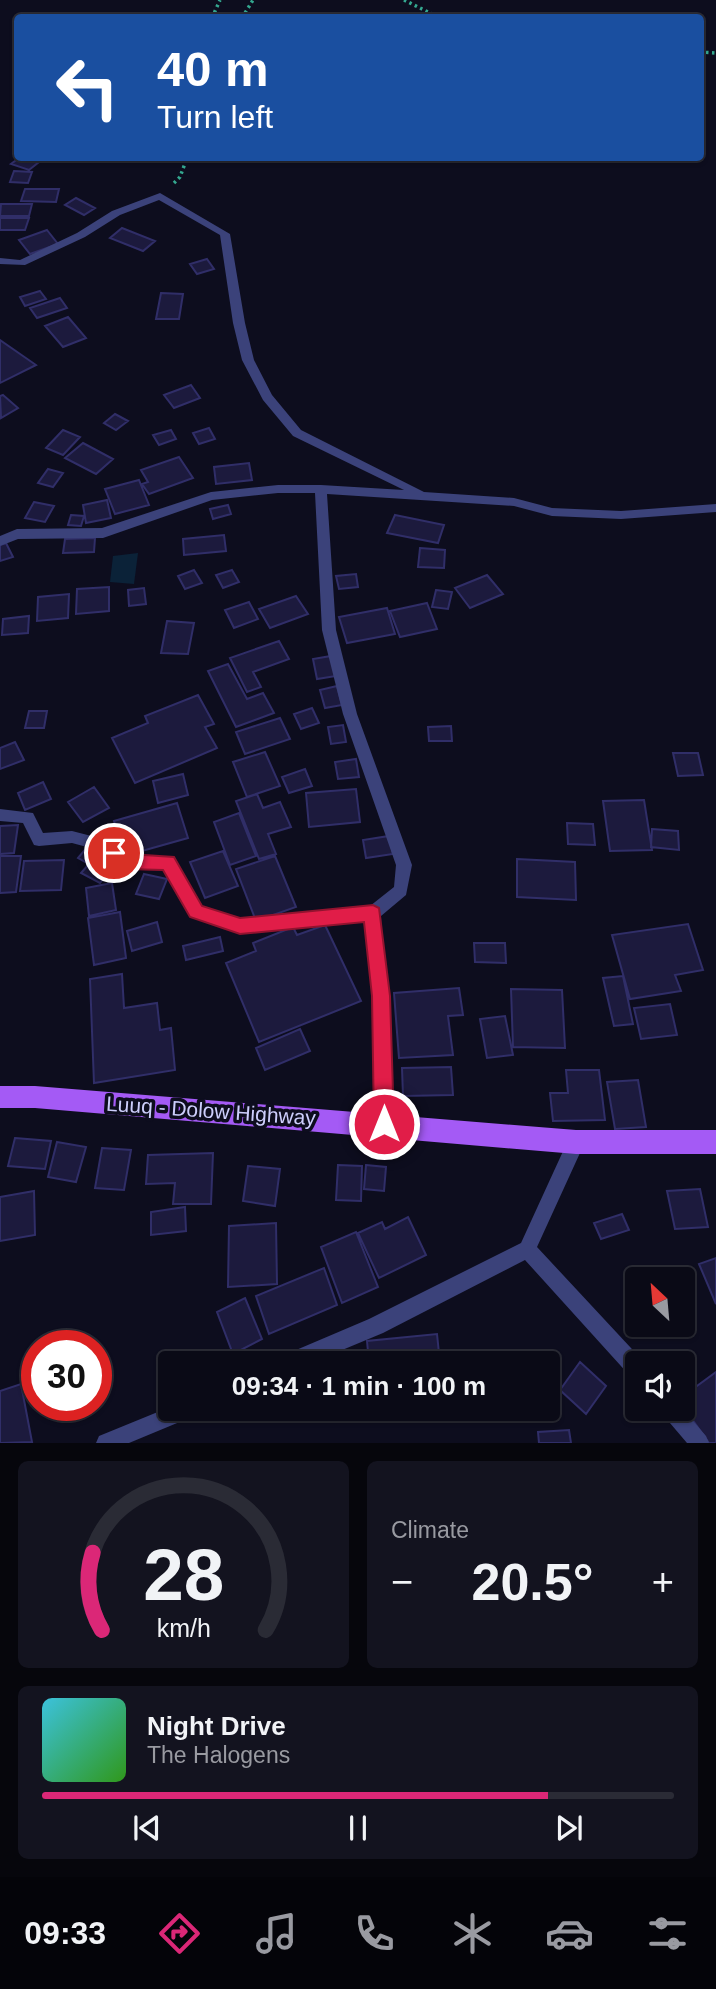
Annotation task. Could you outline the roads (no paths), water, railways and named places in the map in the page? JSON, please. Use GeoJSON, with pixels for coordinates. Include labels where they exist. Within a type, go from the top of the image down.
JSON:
{"type":"FeatureCollection","features":[{"type":"Feature","properties":{"kind":"main road","name":"Luuq - Dolow Highway"},"geometry":{"type":"LineString","coordinates":[[0,1097],[36,1097],[384,1124],[576,1142],[716,1142]]}},
{"type":"Feature","properties":{"kind":"street"},"geometry":{"type":"LineString","coordinates":[[0,261],[21,263],[81,235],[116,214],[160,196],[225,234],[239,323],[248,360],[267,397],[297,433],[426,496]]}},
{"type":"Feature","properties":{"kind":"street"},"geometry":{"type":"LineString","coordinates":[[0,541],[17,534],[103,533],[211,496],[278,489],[321,489],[514,502],[552,512],[621,515],[716,508]]}},
{"type":"Feature","properties":{"kind":"street"},"geometry":{"type":"LineString","coordinates":[[0,815],[28,817],[39,839],[72,836],[102,845],[126,862],[168,863],[196,912],[240,926],[373,913],[401,890],[404,865],[350,714],[329,630],[321,489]]}},
{"type":"Feature","properties":{"kind":"street"},"geometry":{"type":"LineString","coordinates":[[373,913],[381,996],[384,1124]]}},
{"type":"Feature","properties":{"kind":"street"},"geometry":{"type":"LineString","coordinates":[[317,1351],[376,1326],[527,1249],[576,1142]]}},
{"type":"Feature","properties":{"kind":"street"},"geometry":{"type":"LineString","coordinates":[[527,1249],[625,1356]]}},
{"type":"Feature","properties":{"kind":"street"},"geometry":{"type":"LineString","coordinates":[[106,1443],[158,1421]]}},
{"type":"Feature","properties":{"kind":"street"},"geometry":{"type":"LineString","coordinates":[[681,1421],[699,1443]]}},
{"type":"Feature","properties":{"kind":"water"},"geometry":{"type":"Polygon","coordinates":[[[138,553],[134,584],[110,582],[113,556],[138,553]]]}}]}
